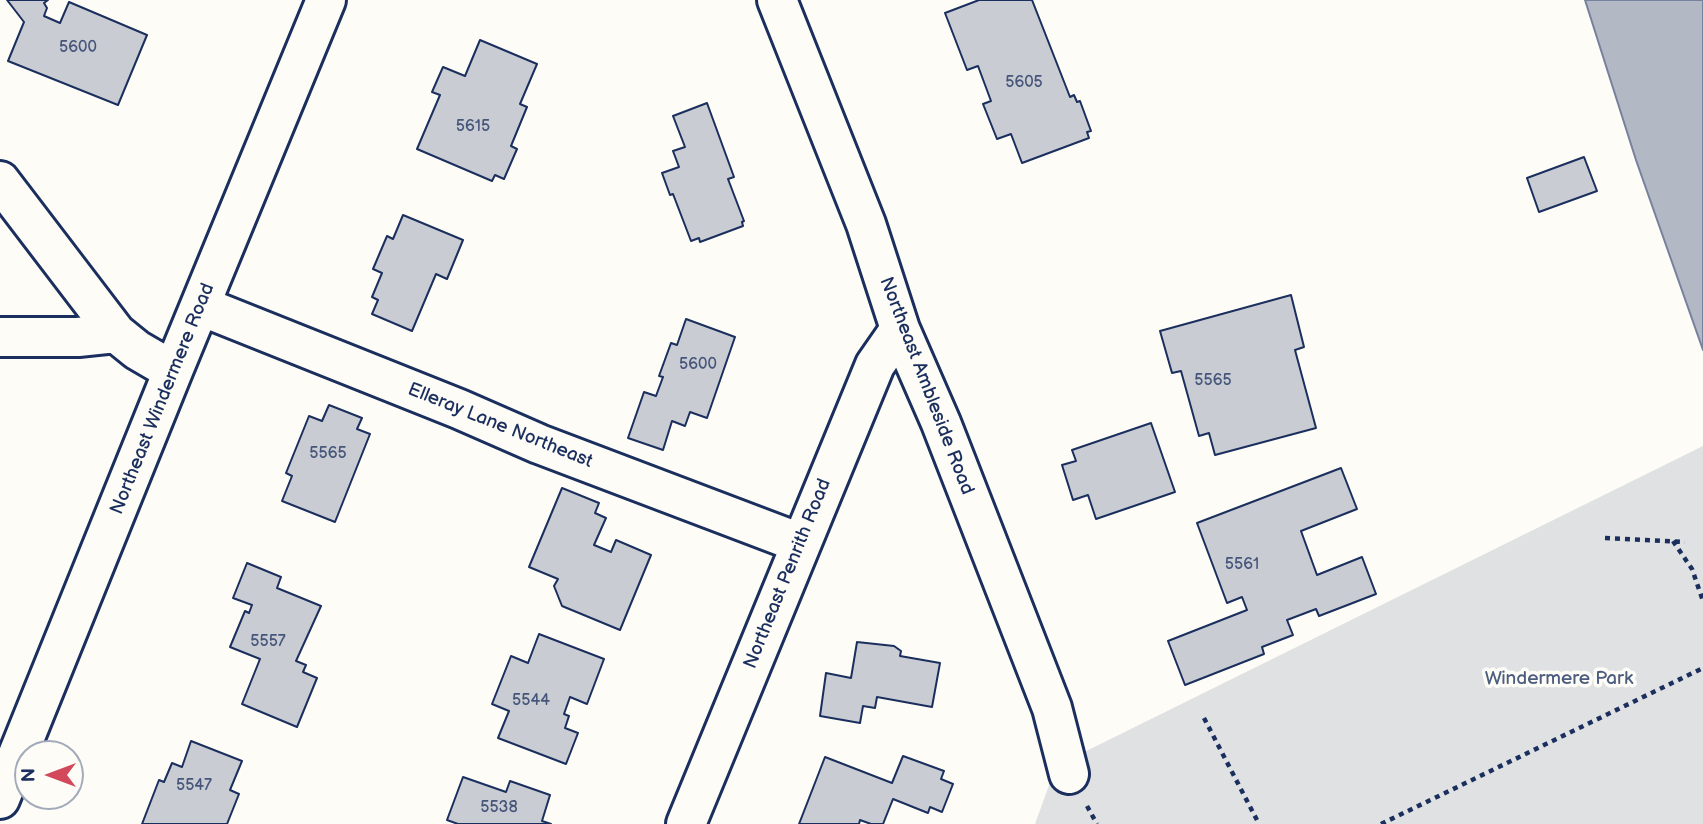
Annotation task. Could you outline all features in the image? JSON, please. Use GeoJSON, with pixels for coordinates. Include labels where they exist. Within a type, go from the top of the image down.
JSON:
{"type":"FeatureCollection","features":[{"type":"Feature","properties":{"kind":"street","name":"Northeast Windermere Road"},"geometry":{"type":"LineString","coordinates":[[0,799],[326,0]]}},
{"type":"Feature","properties":{"kind":"street","name":"Northeast Ambleside Road"},"geometry":{"type":"LineString","coordinates":[[777,0],[866,224],[900,329],[941,423],[1052,708],[1069,774]]}},
{"type":"Feature","properties":{"kind":"street"},"geometry":{"type":"LineString","coordinates":[[0,181],[116,333],[137,350],[173,371]]}},
{"type":"Feature","properties":{"kind":"street","name":"Elleray Lane Northeast"},"geometry":{"type":"LineString","coordinates":[[201,306],[459,408],[539,444],[800,543]]}},
{"type":"Feature","properties":{"kind":"street","name":"Northeast Penrith Road"},"geometry":{"type":"LineString","coordinates":[[686,824],[875,365],[900,329]]}},
{"type":"Feature","properties":{"kind":"street"},"geometry":{"type":"LineString","coordinates":[[0,337],[78,337],[116,333]]}},
{"type":"Feature","properties":{"kind":"path"},"geometry":{"type":"LineString","coordinates":[[1605,538],[1685,542]]}},
{"type":"Feature","properties":{"kind":"path"},"geometry":{"type":"LineString","coordinates":[[1673,541],[1692,569],[1703,601]]}},
{"type":"Feature","properties":{"kind":"path"},"geometry":{"type":"LineString","coordinates":[[1381,824],[1703,668]]}},
{"type":"Feature","properties":{"kind":"path"},"geometry":{"type":"LineString","coordinates":[[1204,718],[1259,824]]}},
{"type":"Feature","properties":{"kind":"green space","name":"Windermere Park"},"geometry":{"type":"Polygon","coordinates":[[[1703,446],[1703,824],[1035,824],[1056,766],[1703,446]]]}},
{"type":"Feature","properties":{"kind":"shaded area"},"geometry":{"type":"Polygon","coordinates":[[[1585,0],[1703,0],[1703,350],[1636,160],[1585,0]]]}},
{"type":"Feature","properties":{"kind":"building"},"geometry":{"type":"Polygon","coordinates":[[[7,0],[48,0],[44,3],[47,8],[44,16],[60,23],[69,2],[147,35],[118,105],[8,61],[24,22],[7,0]]]}},
{"type":"Feature","properties":{"kind":"building"},"geometry":{"type":"Polygon","coordinates":[[[979,0],[1032,0],[1070,97],[1074,95],[1077,102],[1080,101],[1091,131],[1087,132],[1089,138],[1022,163],[1011,134],[997,139],[983,104],[991,101],[978,66],[967,70],[945,13],[979,0]]]}},
{"type":"Feature","properties":{"kind":"building"},"geometry":{"type":"Polygon","coordinates":[[[480,40],[537,64],[520,104],[527,107],[511,146],[517,149],[504,179],[495,175],[492,181],[417,149],[440,95],[432,92],[443,67],[465,76],[480,40]]]}},
{"type":"Feature","properties":{"kind":"building"},"geometry":{"type":"Polygon","coordinates":[[[707,103],[734,177],[728,179],[744,221],[743,226],[700,242],[699,238],[691,241],[662,173],[679,167],[673,151],[685,147],[673,116],[707,103]]]}},
{"type":"Feature","properties":{"kind":"building"},"geometry":{"type":"Polygon","coordinates":[[[1584,157],[1597,191],[1539,212],[1527,178],[1584,157]]]}},
{"type":"Feature","properties":{"kind":"building"},"geometry":{"type":"Polygon","coordinates":[[[403,215],[463,240],[447,279],[436,274],[412,331],[372,314],[378,300],[372,297],[382,273],[373,269],[387,236],[393,239],[403,215]]]}},
{"type":"Feature","properties":{"kind":"building"},"geometry":{"type":"Polygon","coordinates":[[[1291,295],[1304,347],[1295,350],[1316,428],[1215,455],[1209,433],[1199,436],[1181,371],[1172,373],[1160,331],[1291,295]]]}},
{"type":"Feature","properties":{"kind":"building"},"geometry":{"type":"Polygon","coordinates":[[[686,319],[735,337],[707,418],[690,412],[685,426],[672,421],[663,450],[628,438],[644,392],[656,396],[663,377],[659,376],[671,343],[677,345],[686,319]]]}},
{"type":"Feature","properties":{"kind":"building"},"geometry":{"type":"Polygon","coordinates":[[[329,405],[362,418],[357,429],[370,434],[335,522],[282,501],[292,476],[286,473],[309,416],[322,421],[329,405]]]}},
{"type":"Feature","properties":{"kind":"building"},"geometry":{"type":"Polygon","coordinates":[[[1151,423],[1175,492],[1096,519],[1088,495],[1073,500],[1062,465],[1076,461],[1072,450],[1151,423]]]}},
{"type":"Feature","properties":{"kind":"building"},"geometry":{"type":"Polygon","coordinates":[[[1341,468],[1357,509],[1301,531],[1317,575],[1362,557],[1376,594],[1319,616],[1316,609],[1287,620],[1293,635],[1262,647],[1264,654],[1185,685],[1168,641],[1247,610],[1242,597],[1227,603],[1197,523],[1341,468]]]}},
{"type":"Feature","properties":{"kind":"building"},"geometry":{"type":"Polygon","coordinates":[[[562,488],[599,503],[595,513],[606,518],[594,545],[611,552],[616,540],[651,555],[620,630],[562,606],[554,586],[558,579],[529,567],[562,488]]]}},
{"type":"Feature","properties":{"kind":"building"},"geometry":{"type":"Polygon","coordinates":[[[247,563],[281,577],[277,588],[321,606],[296,661],[306,665],[303,672],[317,678],[297,727],[242,704],[260,659],[230,647],[245,611],[249,613],[252,605],[233,598],[247,563]]]}},
{"type":"Feature","properties":{"kind":"building"},"geometry":{"type":"Polygon","coordinates":[[[539,634],[604,659],[587,704],[570,697],[564,714],[569,716],[565,728],[578,733],[566,764],[498,738],[509,711],[492,704],[511,656],[528,663],[539,634]]]}},
{"type":"Feature","properties":{"kind":"building"},"geometry":{"type":"Polygon","coordinates":[[[857,642],[894,646],[901,651],[900,656],[940,663],[932,707],[877,697],[875,708],[863,706],[860,723],[820,716],[826,673],[851,678],[857,642]]]}},
{"type":"Feature","properties":{"kind":"building"},"geometry":{"type":"Polygon","coordinates":[[[191,741],[242,761],[230,790],[239,794],[227,824],[142,824],[159,780],[164,782],[172,763],[182,767],[191,741]]]}},
{"type":"Feature","properties":{"kind":"building"},"geometry":{"type":"Polygon","coordinates":[[[903,756],[944,771],[941,779],[953,784],[942,812],[930,807],[928,813],[893,799],[883,824],[860,820],[859,824],[799,824],[825,757],[892,783],[903,756]]]}},
{"type":"Feature","properties":{"kind":"building"},"geometry":{"type":"Polygon","coordinates":[[[463,777],[506,792],[510,781],[550,795],[542,821],[551,824],[458,824],[447,820],[463,777]]]}}]}
